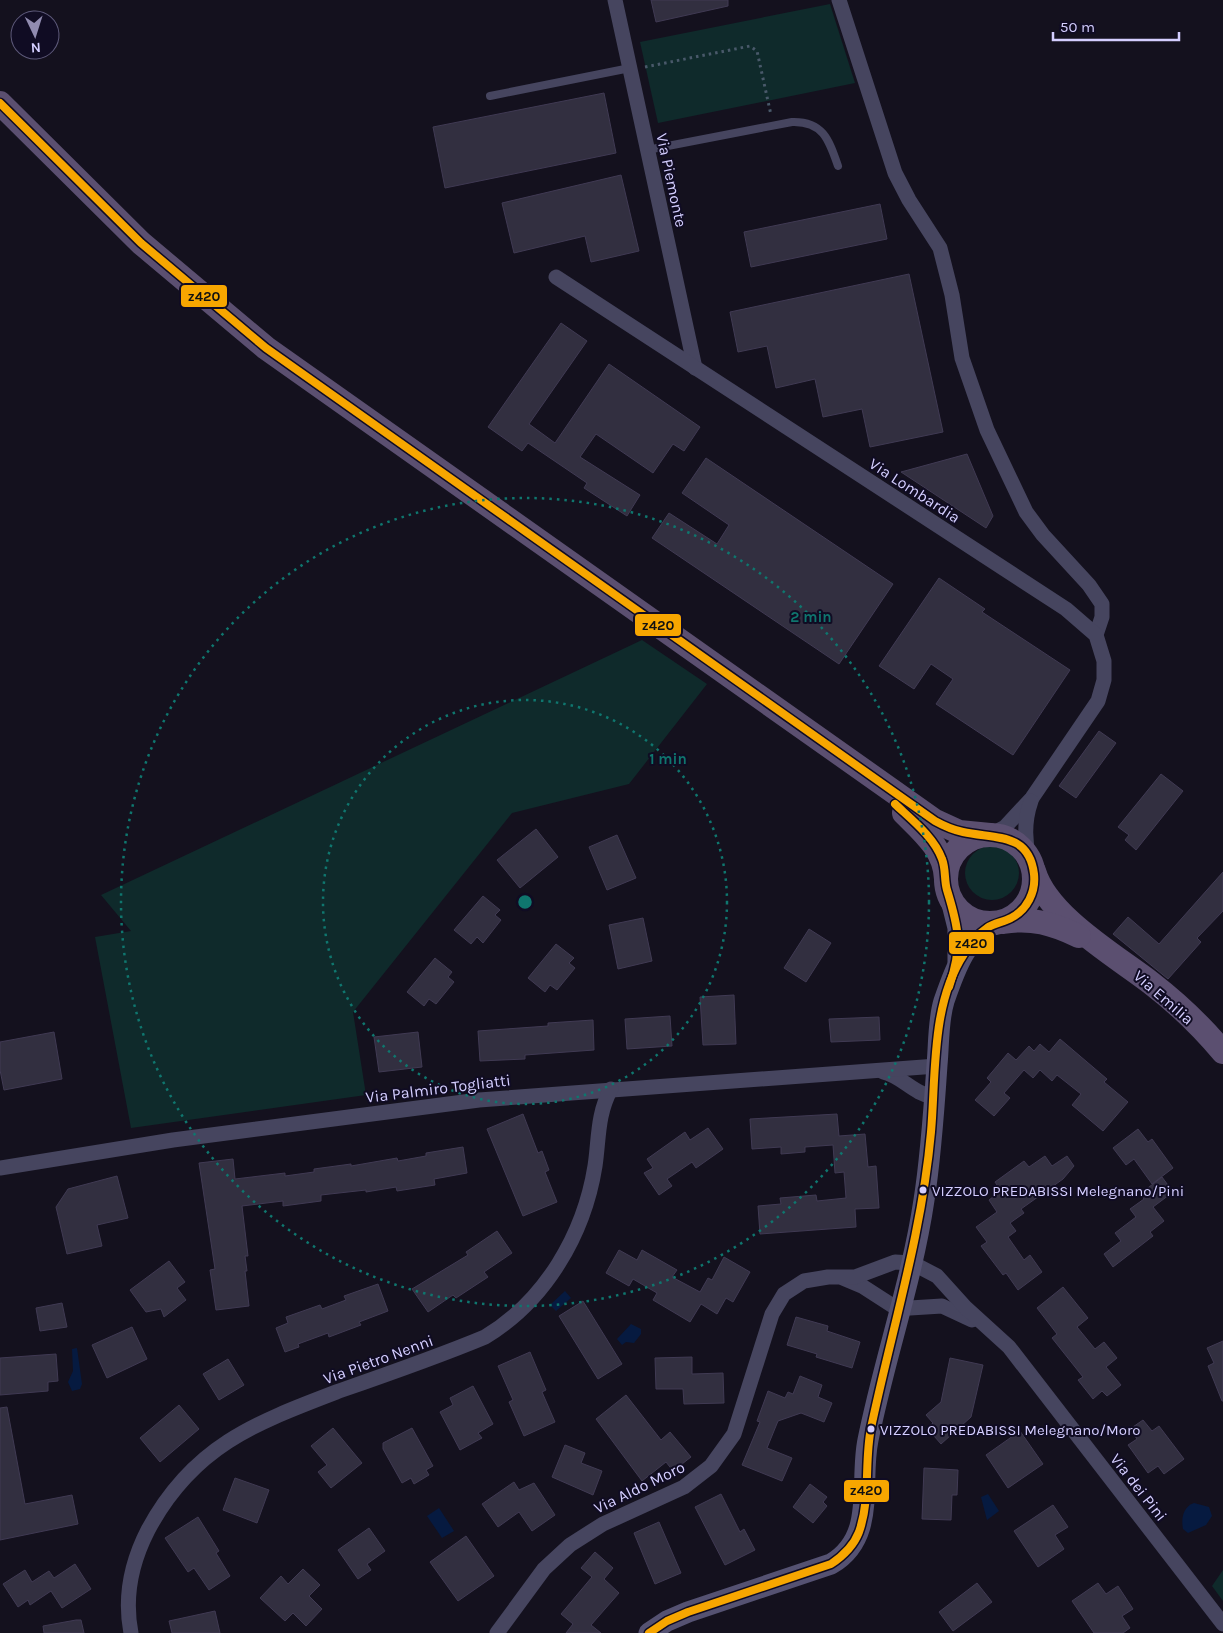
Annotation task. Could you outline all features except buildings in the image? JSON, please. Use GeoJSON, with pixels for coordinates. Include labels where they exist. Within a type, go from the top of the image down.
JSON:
{"type":"FeatureCollection","features":[{"type":"Feature","properties":{"kind":"main road"},"geometry":{"type":"LineString","coordinates":[[0,103],[141,243],[266,348],[941,824],[959,832],[990,835],[1013,841],[1032,864],[1034,888],[1028,903],[1015,916],[1000,922],[987,924],[973,920],[958,910],[948,890],[942,859],[930,840],[861,769]]}},
{"type":"Feature","properties":{"kind":"main road"},"geometry":{"type":"LineString","coordinates":[[948,890],[949,862],[961,846],[974,838],[990,835]]}},
{"type":"Feature","properties":{"kind":"main road","name":"Via Emilia"},"geometry":{"type":"LineString","coordinates":[[1032,864],[1046,896],[1101,947],[1153,985],[1223,1052]]}},
{"type":"Feature","properties":{"kind":"main road","name":"Via Emilia"},"geometry":{"type":"LineString","coordinates":[[1000,922],[1026,920],[1050,923],[1101,947]]}},
{"type":"Feature","properties":{"kind":"street","name":"Via Piemonte"},"geometry":{"type":"LineString","coordinates":[[615,0],[695,368]]}},
{"type":"Feature","properties":{"kind":"street"},"geometry":{"type":"LineString","coordinates":[[838,0],[895,173],[909,200],[940,248],[952,295],[962,358],[988,430],[1026,512],[1044,536],[1089,585],[1102,604],[1102,617],[1096,634],[1104,661],[1104,680],[1098,701],[1032,798],[1005,827],[990,835]]}},
{"type":"Feature","properties":{"kind":"street","name":"Via Lombardia"},"geometry":{"type":"LineString","coordinates":[[556,277],[1066,608],[1096,634]]}},
{"type":"Feature","properties":{"kind":"street"},"geometry":{"type":"LineString","coordinates":[[1032,798],[1025,822],[1026,844],[1032,864]]}},
{"type":"Feature","properties":{"kind":"street"},"geometry":{"type":"LineString","coordinates":[[650,1633],[667,1621],[688,1612],[836,1561],[850,1548],[859,1533],[862,1522],[867,1446],[912,1263],[925,1199],[944,1003],[958,962],[958,928],[948,890]]}},
{"type":"Feature","properties":{"kind":"street"},"geometry":{"type":"LineString","coordinates":[[958,962],[985,929],[1000,922]]}},
{"type":"Feature","properties":{"kind":"street","name":"Via Palmiro Togliatti"},"geometry":{"type":"LineString","coordinates":[[0,1168],[173,1140],[478,1100],[883,1072],[937,1066]]}},
{"type":"Feature","properties":{"kind":"street"},"geometry":{"type":"LineString","coordinates":[[883,1072],[891,1074],[917,1093],[934,1097]]}},
{"type":"Feature","properties":{"kind":"street","name":"Via Pietro Nenni"},"geometry":{"type":"LineString","coordinates":[[131,1633],[127,1607],[129,1588],[140,1546],[166,1500],[187,1475],[217,1448],[239,1433],[277,1414],[485,1337],[513,1318],[530,1301],[562,1258],[580,1219],[594,1170],[600,1114],[611,1090]]}},
{"type":"Feature","properties":{"kind":"street","name":"Via Aldo Moro"},"geometry":{"type":"LineString","coordinates":[[497,1633],[544,1569],[570,1545],[603,1524],[684,1487],[711,1466],[734,1434],[741,1418],[776,1304],[784,1294],[804,1281],[855,1277],[895,1262],[912,1263]]}},
{"type":"Feature","properties":{"kind":"street","name":"Via dei Pini"},"geometry":{"type":"LineString","coordinates":[[912,1263],[937,1276],[1008,1347],[1223,1624]]}},
{"type":"Feature","properties":{"kind":"street","name":"Via Aldo Moro"},"geometry":{"type":"LineString","coordinates":[[837,1277],[851,1281],[887,1303],[901,1308]]}},
{"type":"Feature","properties":{"kind":"street","name":"Via dei Pini"},"geometry":{"type":"LineString","coordinates":[[901,1308],[942,1306],[987,1327]]}},
{"type":"Feature","properties":{"kind":"lane"},"geometry":{"type":"LineString","coordinates":[[490,96],[630,69]]}},
{"type":"Feature","properties":{"kind":"lane"},"geometry":{"type":"LineString","coordinates":[[648,150],[792,122],[812,124],[827,139],[838,166]]}},
{"type":"Feature","properties":{"kind":"path"},"geometry":{"type":"LineString","coordinates":[[630,69],[750,46],[757,52],[773,125]]}},
{"type":"Feature","properties":{"kind":"green space"},"geometry":{"type":"Polygon","coordinates":[[[830,4],[855,83],[658,123],[640,42],[830,4]]]}},
{"type":"Feature","properties":{"kind":"green space"},"geometry":{"type":"Polygon","coordinates":[[[642,640],[707,684],[629,784],[512,813],[353,1012],[366,1095],[131,1128],[95,937],[131,931],[101,895],[642,640]]]}},
{"type":"Feature","properties":{"kind":"green space"},"geometry":{"type":"Polygon","coordinates":[[[992,846],[1002,848],[1011,854],[1017,863],[1019,873],[1017,883],[1011,892],[1002,898],[992,900],[982,898],[973,892],[967,883],[965,873],[967,863],[973,854],[982,848],[992,846]]]}},
{"type":"Feature","properties":{"kind":"green space"},"geometry":{"type":"Polygon","coordinates":[[[1223,1570],[1223,1601],[1212,1586],[1223,1570]]]}},
{"type":"Feature","properties":{"kind":"water"},"geometry":{"type":"Polygon","coordinates":[[[565,1291],[571,1298],[556,1311],[550,1305],[565,1291]]]}},
{"type":"Feature","properties":{"kind":"water"},"geometry":{"type":"Polygon","coordinates":[[[631,1324],[641,1329],[641,1334],[634,1343],[626,1342],[622,1345],[617,1339],[631,1324]]]}},
{"type":"Feature","properties":{"kind":"water"},"geometry":{"type":"Polygon","coordinates":[[[77,1348],[82,1384],[80,1389],[72,1391],[68,1382],[73,1371],[72,1349],[77,1348]]]}},
{"type":"Feature","properties":{"kind":"water"},"geometry":{"type":"Polygon","coordinates":[[[988,1494],[999,1511],[987,1520],[981,1497],[988,1494]]]}},
{"type":"Feature","properties":{"kind":"water"},"geometry":{"type":"Polygon","coordinates":[[[1194,1503],[1209,1507],[1212,1516],[1206,1525],[1188,1533],[1183,1529],[1182,1521],[1187,1507],[1194,1503]]]}},
{"type":"Feature","properties":{"kind":"water"},"geometry":{"type":"Polygon","coordinates":[[[439,1508],[454,1531],[442,1538],[427,1516],[439,1508]]]}},
{"type":"Feature","properties":{"kind":"transit line","name":"z420"},"geometry":{"type":"LineString","coordinates":[[0,103],[141,243],[266,348],[935,821],[959,831],[1009,840],[1018,844],[1031,860],[1034,887],[1029,900],[1017,915],[990,926],[974,940],[953,974],[940,1017],[927,1170],[906,1281],[871,1428],[865,1506],[857,1537],[848,1550],[831,1564],[688,1612],[667,1621],[649,1633]]}},
{"type":"Feature","properties":{"kind":"transit line","name":"z420"},"geometry":{"type":"LineString","coordinates":[[895,804],[934,843],[943,863],[946,886],[958,938],[956,960],[949,987]]}},
{"type":"Feature","properties":{"kind":"place","name":"VIZZOLO PREDABISSI Melegnano/Pini"},"geometry":{"type":"Point","coordinates":[923,1190]}},
{"type":"Feature","properties":{"kind":"place","name":"VIZZOLO PREDABISSI Melegnano/Moro"},"geometry":{"type":"Point","coordinates":[871,1429]}}]}
